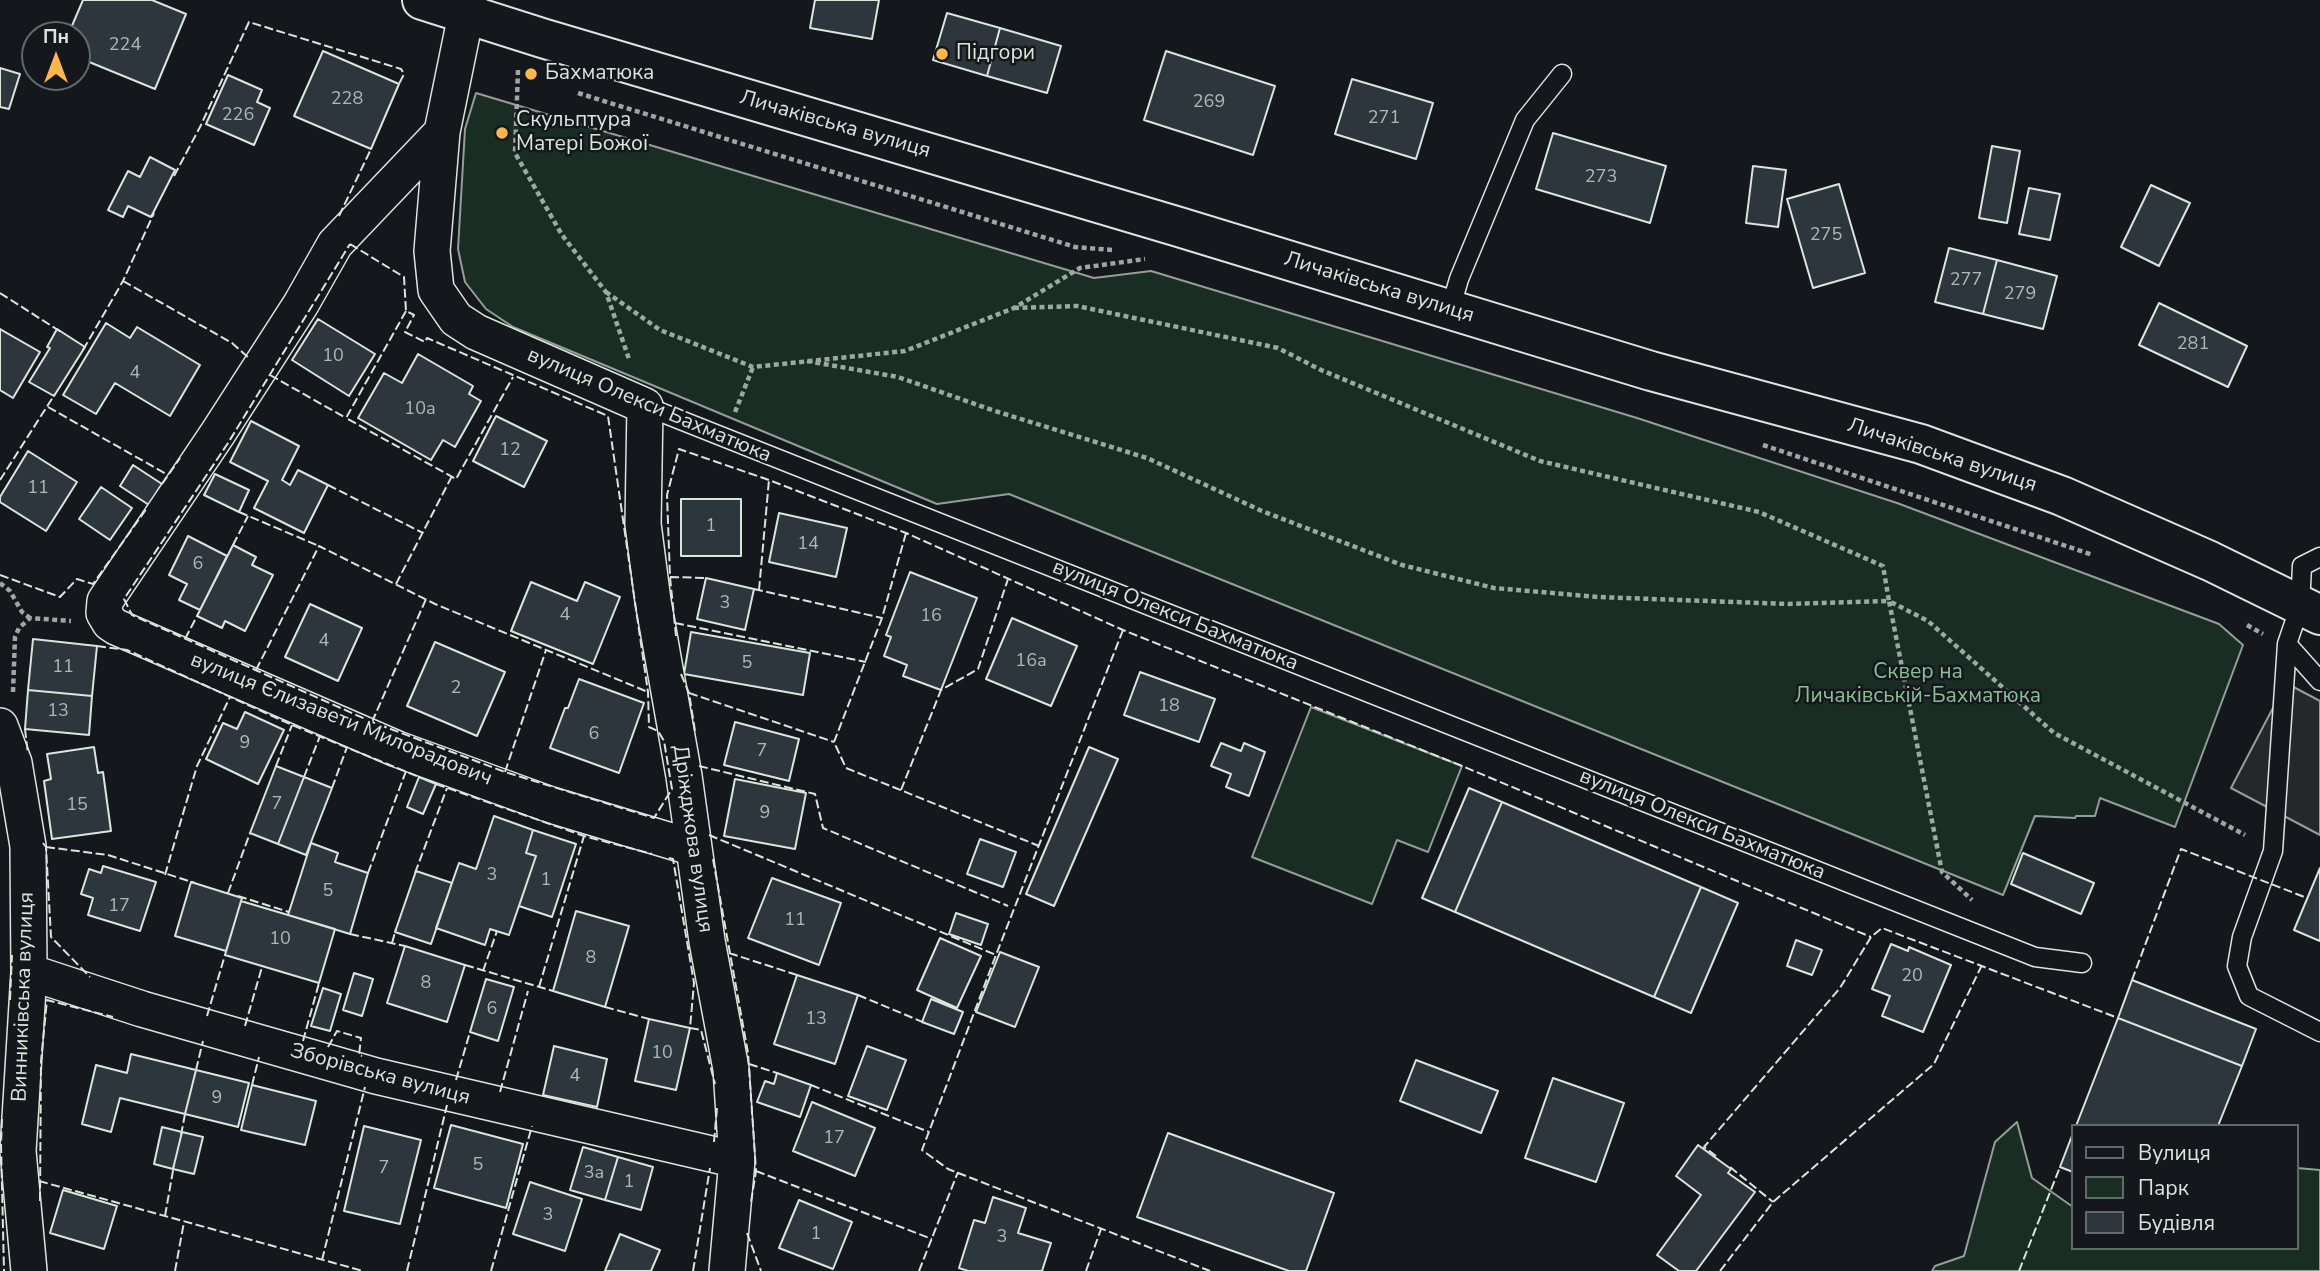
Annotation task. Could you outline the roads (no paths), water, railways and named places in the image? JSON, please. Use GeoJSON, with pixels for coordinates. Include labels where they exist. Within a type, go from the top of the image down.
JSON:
{"type":"FeatureCollection","features":[{"type":"Feature","properties":{"kind":"main road","name":"Личаківська вулиця"},"geometry":{"type":"LineString","coordinates":[[422,0],[467,6],[542,38],[1166,223],[1651,372],[1921,444],[2062,496],[2210,561],[2310,610]]}},
{"type":"Feature","properties":{"kind":"street","name":"вулиця Олекси Бахматюка"},"geometry":{"type":"LineString","coordinates":[[467,6],[442,132],[432,251],[436,290],[456,319],[475,332],[645,406]]}},
{"type":"Feature","properties":{"kind":"street","name":"вулиця Єлизавети Милорадович"},"geometry":{"type":"LineString","coordinates":[[442,132],[335,244],[301,304],[218,433],[105,601],[104,613],[110,623],[397,749],[551,805],[694,848]]}},
{"type":"Feature","properties":{"kind":"street","name":"Дріжджова вулиця"},"geometry":{"type":"LineString","coordinates":[[645,406],[643,524],[653,601],[681,753],[707,941],[731,1069],[737,1160],[727,1271]]}},
{"type":"Feature","properties":{"kind":"street","name":"Винниківська вулиця"},"geometry":{"type":"LineString","coordinates":[[5,726],[16,770],[28,846],[29,972],[18,1151],[29,1271]]}},
{"type":"Feature","properties":{"kind":"street","name":"Зборівська вулиця"},"geometry":{"type":"LineString","coordinates":[[29,972],[142,1009],[376,1076],[737,1160]]}},
{"type":"Feature","properties":{"kind":"lane"},"geometry":{"type":"LineString","coordinates":[[1450,310],[1459,279],[1525,120],[1562,74]]}},
{"type":"Feature","properties":{"kind":"lane","name":"вулиця Олекси Бахматюка"},"geometry":{"type":"LineString","coordinates":[[645,406],[2035,957],[2082,963]]}},
{"type":"Feature","properties":{"kind":"lane"},"geometry":{"type":"LineString","coordinates":[[2320,557],[2302,566],[2310,610],[2287,644],[2273,851],[2242,937],[2237,966],[2249,996],[2320,1032]]}},
{"type":"Feature","properties":{"kind":"lane"},"geometry":{"type":"LineString","coordinates":[[2287,644],[2320,681]]}},
{"type":"Feature","properties":{"kind":"place","name":"Підгори"},"geometry":{"type":"Point","coordinates":[942,54]}},
{"type":"Feature","properties":{"kind":"place","name":"Бахматюка"},"geometry":{"type":"Point","coordinates":[531,74]}},
{"type":"Feature","properties":{"kind":"place","name":"Скульптура Матері Божої"},"geometry":{"type":"Point","coordinates":[502,133]}},
{"type":"Feature","properties":{"kind":"park label","name":"Сквер на Личаківській-Бахматюка"},"geometry":{"type":"Point","coordinates":[1918,685]}}]}
